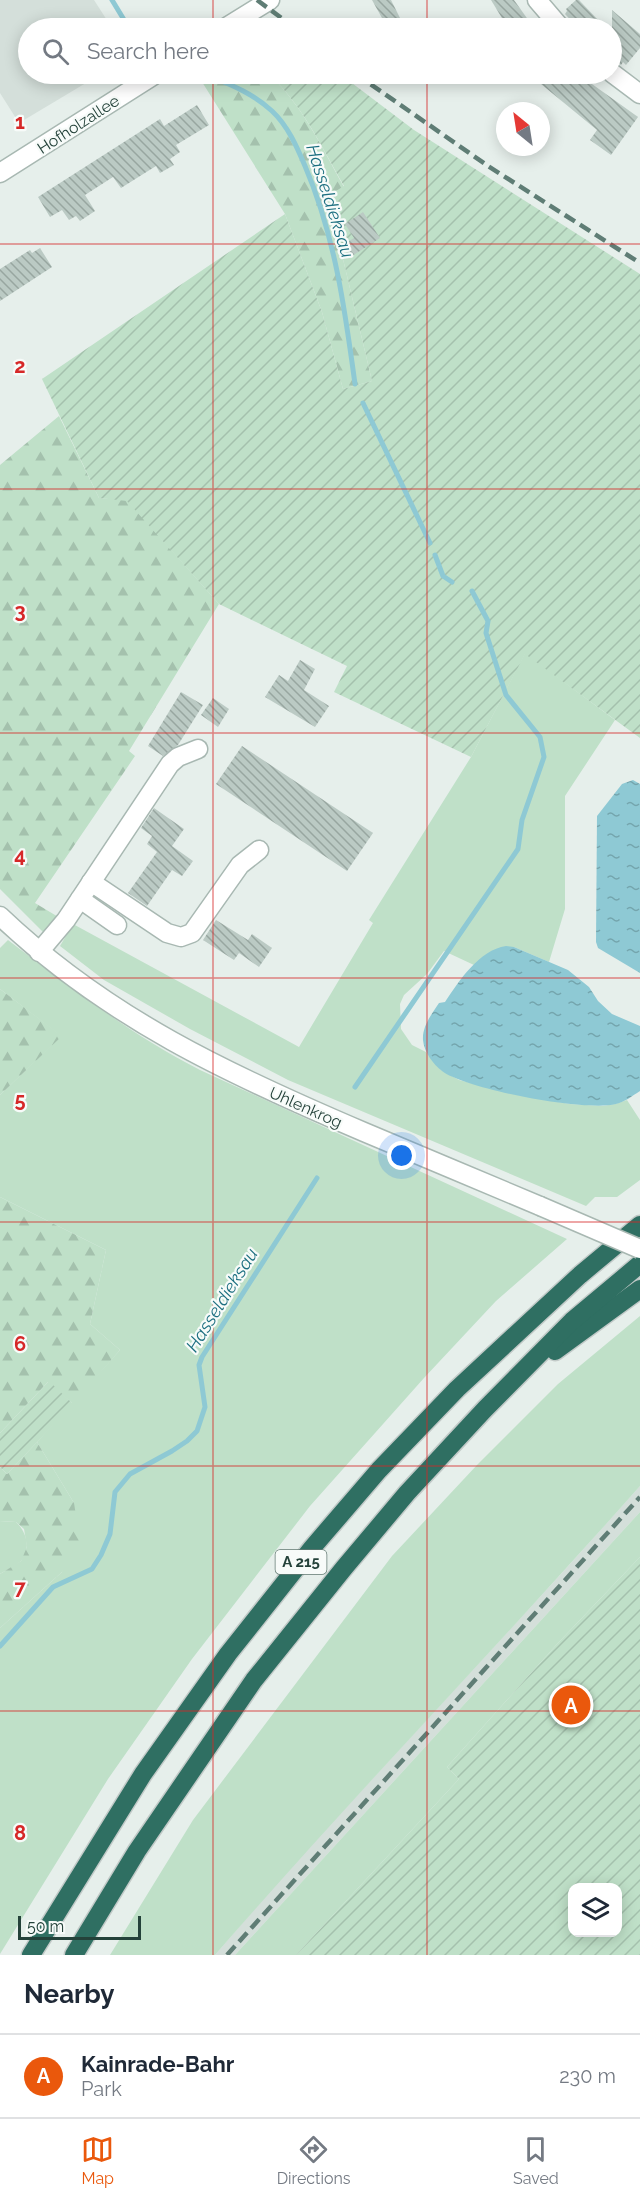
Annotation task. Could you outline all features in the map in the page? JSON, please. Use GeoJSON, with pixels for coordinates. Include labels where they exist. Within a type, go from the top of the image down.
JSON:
{"type":"FeatureCollection","features":[{"type":"Feature","properties":{"kind":"highway","name":"A 215"},"geometry":{"type":"LineString","coordinates":[[31,1955],[143,1774],[228,1654],[312,1548],[380,1470],[457,1389],[580,1275],[640,1225]]}},
{"type":"Feature","properties":{"kind":"highway","name":"A 215"},"geometry":{"type":"LineString","coordinates":[[74,1955],[137,1851],[254,1680],[344,1568],[407,1493],[485,1409],[572,1321],[640,1264]]}},
{"type":"Feature","properties":{"kind":"highway"},"geometry":{"type":"LineString","coordinates":[[513,1382],[640,1289]]}},
{"type":"Feature","properties":{"kind":"street"},"geometry":{"type":"LineString","coordinates":[[537,0],[552,18]]}},
{"type":"Feature","properties":{"kind":"street"},"geometry":{"type":"LineString","coordinates":[[241,18],[266,2]]}},
{"type":"Feature","properties":{"kind":"street"},"geometry":{"type":"LineString","coordinates":[[622,80],[640,94]]}},
{"type":"Feature","properties":{"kind":"street","name":"Hofholzallee"},"geometry":{"type":"LineString","coordinates":[[0,173],[140,84]]}},
{"type":"Feature","properties":{"kind":"street"},"geometry":{"type":"LineString","coordinates":[[39,952],[66,920],[170,764],[178,757],[198,748]]}},
{"type":"Feature","properties":{"kind":"street"},"geometry":{"type":"LineString","coordinates":[[91,882],[167,933],[181,938],[198,926],[240,865],[259,850]]}},
{"type":"Feature","properties":{"kind":"street"},"geometry":{"type":"LineString","coordinates":[[80,899],[117,925]]}},
{"type":"Feature","properties":{"kind":"street","name":"Uhlenkrog"},"geometry":{"type":"LineString","coordinates":[[0,916],[39,952],[120,1011],[205,1060],[286,1099],[640,1250]]}},
{"type":"Feature","properties":{"kind":"shaded area"},"geometry":{"type":"Polygon","coordinates":[[[0,0],[94,0],[106,18],[18,18],[18,84],[84,84],[19,123],[0,93],[0,0]]]}},
{"type":"Feature","properties":{"kind":"shaded area"},"geometry":{"type":"Polygon","coordinates":[[[640,1486],[640,1512],[235,1955],[215,1955],[282,1877],[640,1486]]]}},
{"type":"Feature","properties":{"kind":"green space"},"geometry":{"type":"Polygon","coordinates":[[[203,84],[278,84],[302,113],[319,141],[344,187],[328,196],[372,381],[343,389],[322,312],[285,214],[203,84]]]}},
{"type":"Feature","properties":{"kind":"green space"},"geometry":{"type":"Polygon","coordinates":[[[278,84],[353,84],[414,130],[640,274],[640,738],[525,654],[471,757],[334,692],[347,666],[219,604],[127,501],[99,498],[42,379],[285,214],[322,312],[343,389],[372,381],[328,196],[344,186],[302,113],[278,84]]]}},
{"type":"Feature","properties":{"kind":"green space"},"geometry":{"type":"Polygon","coordinates":[[[59,416],[99,498],[127,500],[219,604],[129,751],[135,756],[35,903],[60,918],[43,932],[0,889],[0,465],[59,416]]]}},
{"type":"Feature","properties":{"kind":"green space"},"geometry":{"type":"Polygon","coordinates":[[[525,653],[615,720],[565,796],[565,909],[549,962],[514,947],[487,955],[474,965],[444,951],[427,974],[404,995],[400,1004],[401,1029],[412,1045],[426,1052],[441,1070],[459,1080],[518,1095],[570,1104],[603,1106],[627,1100],[640,1120],[640,1180],[617,1197],[595,1197],[586,1206],[288,1080],[190,1029],[104,980],[60,946],[73,924],[299,1047],[373,923],[369,920],[471,757],[525,653]]]}},
{"type":"Feature","properties":{"kind":"green space"},"geometry":{"type":"Polygon","coordinates":[[[8,940],[125,1026],[200,1070],[567,1239],[496,1301],[310,1506],[192,1659],[108,1779],[0,1954],[0,1628],[62,1572],[74,1503],[37,1442],[120,1350],[90,1324],[106,1250],[0,1197],[0,1095],[61,1036],[0,989],[0,948],[8,940]]]}},
{"type":"Feature","properties":{"kind":"green space"},"geometry":{"type":"Polygon","coordinates":[[[0,989],[62,1036],[0,1095],[0,989]]]}},
{"type":"Feature","properties":{"kind":"green space"},"geometry":{"type":"Polygon","coordinates":[[[0,1197],[106,1250],[90,1324],[120,1350],[73,1404],[48,1382],[0,1433],[0,1197]]]}},
{"type":"Feature","properties":{"kind":"green space"},"geometry":{"type":"Polygon","coordinates":[[[640,1316],[640,1486],[215,1955],[110,1955],[193,1820],[392,1556],[477,1465],[558,1384],[640,1316]]]}},
{"type":"Feature","properties":{"kind":"green space"},"geometry":{"type":"Polygon","coordinates":[[[49,1381],[73,1404],[7,1474],[0,1467],[0,1433],[49,1381]]]}},
{"type":"Feature","properties":{"kind":"green space"},"geometry":{"type":"Polygon","coordinates":[[[37,1442],[74,1503],[80,1541],[62,1572],[0,1628],[0,1574],[21,1561],[27,1547],[24,1529],[16,1522],[0,1521],[0,1467],[7,1474],[37,1442]]]}},
{"type":"Feature","properties":{"kind":"green space"},"geometry":{"type":"Polygon","coordinates":[[[640,1512],[640,1557],[558,1643],[447,1767],[459,1779],[296,1955],[235,1955],[640,1512]]]}},
{"type":"Feature","properties":{"kind":"green space"},"geometry":{"type":"Polygon","coordinates":[[[0,1521],[16,1522],[23,1530],[27,1546],[21,1561],[0,1574],[0,1521]]]}},
{"type":"Feature","properties":{"kind":"green space"},"geometry":{"type":"Polygon","coordinates":[[[640,1557],[640,1955],[296,1955],[459,1779],[447,1767],[558,1643],[640,1557]]]}},
{"type":"Feature","properties":{"kind":"water"},"geometry":{"type":"Polygon","coordinates":[[[633,780],[640,784],[640,973],[598,948],[596,942],[597,816],[622,784],[633,780]]]}},
{"type":"Feature","properties":{"kind":"water"},"geometry":{"type":"Polygon","coordinates":[[[506,946],[514,947],[568,970],[589,987],[598,1001],[612,1014],[640,1026],[640,1091],[616,1104],[601,1106],[554,1102],[475,1085],[455,1078],[435,1065],[427,1053],[423,1040],[424,1030],[431,1016],[439,1003],[445,1002],[463,976],[479,960],[487,953],[506,946]]]}},
{"type":"Feature","properties":{"kind":"building"},"geometry":{"type":"Polygon","coordinates":[[[372,0],[391,0],[400,18],[382,18],[372,0]]]}},
{"type":"Feature","properties":{"kind":"building"},"geometry":{"type":"Polygon","coordinates":[[[491,0],[514,0],[527,18],[502,18],[491,0]]]}},
{"type":"Feature","properties":{"kind":"building"},"geometry":{"type":"Polygon","coordinates":[[[579,0],[596,18],[569,18],[565,14],[566,9],[579,0]]]}},
{"type":"Feature","properties":{"kind":"building"},"geometry":{"type":"Polygon","coordinates":[[[612,10],[621,18],[612,18],[612,10]]]}},
{"type":"Feature","properties":{"kind":"building"},"geometry":{"type":"Polygon","coordinates":[[[622,19],[640,34],[640,48],[626,65],[622,64],[622,19]]]}},
{"type":"Feature","properties":{"kind":"building"},"geometry":{"type":"Polygon","coordinates":[[[541,84],[592,84],[638,117],[611,155],[590,140],[597,130],[541,84]]]}},
{"type":"Feature","properties":{"kind":"building"},"geometry":{"type":"Polygon","coordinates":[[[197,105],[209,125],[176,145],[180,152],[170,159],[174,165],[160,173],[156,166],[121,188],[113,177],[85,195],[95,211],[80,221],[76,216],[69,220],[62,210],[50,217],[38,197],[160,119],[164,126],[197,105]]]}},
{"type":"Feature","properties":{"kind":"building"},"geometry":{"type":"Polygon","coordinates":[[[363,212],[380,238],[352,256],[344,244],[354,238],[345,224],[363,212]]]}},
{"type":"Feature","properties":{"kind":"building"},"geometry":{"type":"Polygon","coordinates":[[[40,248],[52,267],[0,301],[0,269],[30,250],[32,253],[40,248]]]}},
{"type":"Feature","properties":{"kind":"building"},"geometry":{"type":"Polygon","coordinates":[[[300,660],[315,669],[304,690],[329,706],[315,727],[265,697],[279,675],[288,681],[300,660]]]}},
{"type":"Feature","properties":{"kind":"building"},"geometry":{"type":"Polygon","coordinates":[[[181,692],[203,705],[178,745],[163,756],[148,746],[181,692]]]}},
{"type":"Feature","properties":{"kind":"building"},"geometry":{"type":"Polygon","coordinates":[[[213,698],[229,709],[218,727],[201,715],[213,698]]]}},
{"type":"Feature","properties":{"kind":"building"},"geometry":{"type":"Polygon","coordinates":[[[242,746],[373,833],[347,871],[216,784],[242,746]]]}},
{"type":"Feature","properties":{"kind":"building"},"geometry":{"type":"Polygon","coordinates":[[[154,808],[184,829],[172,846],[193,861],[182,876],[172,870],[147,906],[128,893],[157,852],[147,844],[152,836],[141,828],[154,808]]]}},
{"type":"Feature","properties":{"kind":"building"},"geometry":{"type":"Polygon","coordinates":[[[216,920],[248,940],[252,934],[272,948],[259,967],[239,953],[234,960],[203,940],[216,920]]]}},
{"type":"Feature","properties":{"kind":"waterway"},"geometry":{"type":"LineString","coordinates":[[112,0],[123,18]]}},
{"type":"Feature","properties":{"kind":"waterway","name":"Hasseldieksau"},"geometry":{"type":"LineString","coordinates":[[227,84],[257,99],[272,111],[283,123],[305,166],[324,219],[338,274],[355,384]]}},
{"type":"Feature","properties":{"kind":"waterway","name":"Hasseldieksau"},"geometry":{"type":"LineString","coordinates":[[363,403],[430,543]]}},
{"type":"Feature","properties":{"kind":"waterway","name":"Hasseldieksau"},"geometry":{"type":"LineString","coordinates":[[435,555],[443,576],[452,582]]}},
{"type":"Feature","properties":{"kind":"waterway","name":"Hasseldieksau"},"geometry":{"type":"LineString","coordinates":[[355,1087],[518,849],[522,820],[544,757],[540,737],[506,695],[486,633],[488,621],[472,591]]}},
{"type":"Feature","properties":{"kind":"waterway","name":"Hasseldieksau"},"geometry":{"type":"LineString","coordinates":[[0,1646],[53,1587],[92,1569],[110,1534],[115,1492],[130,1474],[172,1451],[197,1431],[205,1407],[199,1365],[202,1357],[317,1178]]}},
{"type":"Feature","properties":{"kind":"railway"},"geometry":{"type":"LineString","coordinates":[[257,0],[281,18]]}},
{"type":"Feature","properties":{"kind":"railway"},"geometry":{"type":"LineString","coordinates":[[370,84],[488,166],[640,263]]}},
{"type":"Feature","properties":{"kind":"railway"},"geometry":{"type":"LineString","coordinates":[[227,1955],[640,1497]]}},
{"type":"Feature","properties":{"kind":"place","name":"Kainrade-Bahr"},"geometry":{"type":"Point","coordinates":[571,1705]}}]}
